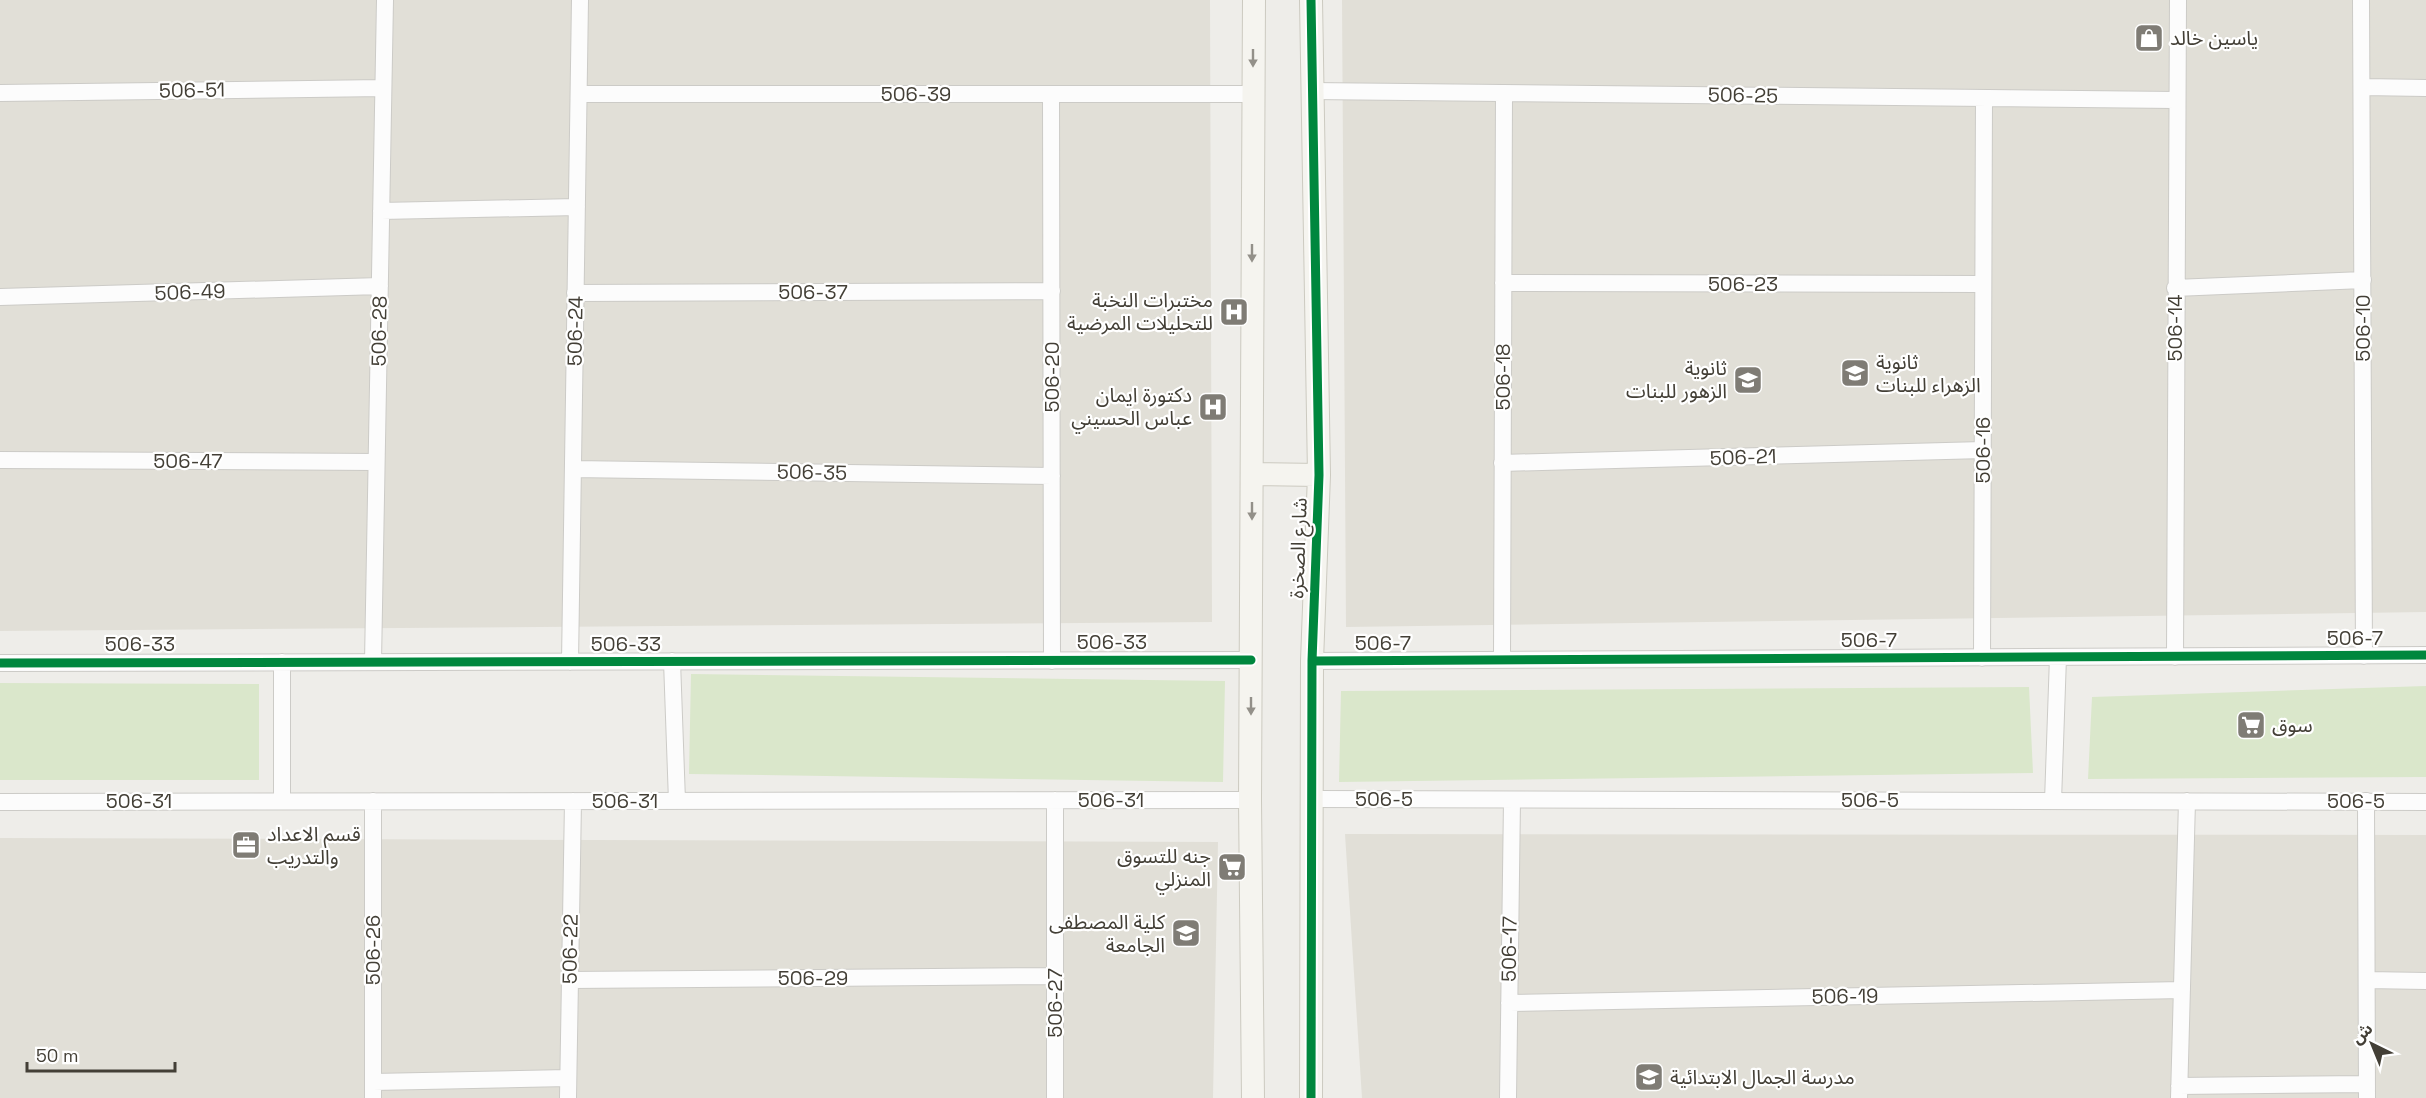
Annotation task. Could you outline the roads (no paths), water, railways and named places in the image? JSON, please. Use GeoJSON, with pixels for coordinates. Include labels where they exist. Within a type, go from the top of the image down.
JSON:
{"type":"FeatureCollection","features":[{"type":"Feature","properties":{"kind":"street","name":"506-28"},"geometry":{"type":"LineString","coordinates":[[373,662],[385,0]]}},
{"type":"Feature","properties":{"kind":"street","name":"506-24"},"geometry":{"type":"LineString","coordinates":[[570,662],[580,0]]}},
{"type":"Feature","properties":{"kind":"street"},"geometry":{"type":"LineString","coordinates":[[1253,1098],[1250,800],[1254,0]]}},
{"type":"Feature","properties":{"kind":"street","name":"شارع الصخرة"},"geometry":{"type":"LineString","coordinates":[[1311,0],[1319,475],[1312,661],[1311,1098]]}},
{"type":"Feature","properties":{"kind":"street","name":"506-14"},"geometry":{"type":"LineString","coordinates":[[2175,657],[2175,100],[2178,0]]}},
{"type":"Feature","properties":{"kind":"street","name":"506-10"},"geometry":{"type":"LineString","coordinates":[[2361,0],[2364,656]]}},
{"type":"Feature","properties":{"kind":"street"},"geometry":{"type":"LineString","coordinates":[[2363,87],[2426,88]]}},
{"type":"Feature","properties":{"kind":"street","name":"506-51"},"geometry":{"type":"LineString","coordinates":[[0,93],[383,88]]}},
{"type":"Feature","properties":{"kind":"street","name":"506-25"},"geometry":{"type":"LineString","coordinates":[[1311,91],[2175,100]]}},
{"type":"Feature","properties":{"kind":"street","name":"506-18"},"geometry":{"type":"LineString","coordinates":[[1502,660],[1504,93]]}},
{"type":"Feature","properties":{"kind":"street","name":"506-39"},"geometry":{"type":"LineString","coordinates":[[579,94],[1253,94]]}},
{"type":"Feature","properties":{"kind":"street","name":"506-20"},"geometry":{"type":"LineString","coordinates":[[1052,94],[1052,661]]}},
{"type":"Feature","properties":{"kind":"street","name":"506-16"},"geometry":{"type":"LineString","coordinates":[[1982,658],[1984,98]]}},
{"type":"Feature","properties":{"kind":"street"},"geometry":{"type":"LineString","coordinates":[[381,211],[577,207]]}},
{"type":"Feature","properties":{"kind":"street"},"geometry":{"type":"LineString","coordinates":[[2175,288],[2363,280]]}},
{"type":"Feature","properties":{"kind":"street","name":"506-23"},"geometry":{"type":"LineString","coordinates":[[1503,283],[1983,284]]}},
{"type":"Feature","properties":{"kind":"street","name":"506-49"},"geometry":{"type":"LineString","coordinates":[[0,297],[380,286]]}},
{"type":"Feature","properties":{"kind":"street","name":"506-37"},"geometry":{"type":"LineString","coordinates":[[575,293],[1052,291]]}},
{"type":"Feature","properties":{"kind":"street","name":"506-21"},"geometry":{"type":"LineString","coordinates":[[1502,463],[1983,450]]}},
{"type":"Feature","properties":{"kind":"street","name":"506-47"},"geometry":{"type":"LineString","coordinates":[[0,460],[376,462]]}},
{"type":"Feature","properties":{"kind":"street","name":"506-35"},"geometry":{"type":"LineString","coordinates":[[573,469],[1052,476]]}},
{"type":"Feature","properties":{"kind":"street"},"geometry":{"type":"LineString","coordinates":[[1252,474],[1319,475]]}},
{"type":"Feature","properties":{"kind":"street","name":"506-7"},"geometry":{"type":"LineString","coordinates":[[1312,661],[2426,655]]}},
{"type":"Feature","properties":{"kind":"street"},"geometry":{"type":"LineString","coordinates":[[2054,801],[2058,657]]}},
{"type":"Feature","properties":{"kind":"street","name":"506-33"},"geometry":{"type":"LineString","coordinates":[[0,663],[1251,660]]}},
{"type":"Feature","properties":{"kind":"street"},"geometry":{"type":"LineString","coordinates":[[672,661],[678,801]]}},
{"type":"Feature","properties":{"kind":"street"},"geometry":{"type":"LineString","coordinates":[[282,662],[282,801]]}},
{"type":"Feature","properties":{"kind":"street","name":"506-5"},"geometry":{"type":"LineString","coordinates":[[1313,799],[2426,802]]}},
{"type":"Feature","properties":{"kind":"street","name":"506-27"},"geometry":{"type":"LineString","coordinates":[[1055,800],[1055,1098]]}},
{"type":"Feature","properties":{"kind":"street","name":"506-31"},"geometry":{"type":"LineString","coordinates":[[0,802],[1250,800]]}},
{"type":"Feature","properties":{"kind":"street","name":"506-17"},"geometry":{"type":"LineString","coordinates":[[1508,1098],[1512,800]]}},
{"type":"Feature","properties":{"kind":"street","name":"506-26"},"geometry":{"type":"LineString","coordinates":[[373,801],[373,1090]]}},
{"type":"Feature","properties":{"kind":"street","name":"506-22"},"geometry":{"type":"LineString","coordinates":[[568,1098],[573,801]]}},
{"type":"Feature","properties":{"kind":"street"},"geometry":{"type":"LineString","coordinates":[[2187,801],[2179,1092],[2367,1091],[2366,801]]}},
{"type":"Feature","properties":{"kind":"street","name":"506-29"},"geometry":{"type":"LineString","coordinates":[[570,980],[1055,976]]}},
{"type":"Feature","properties":{"kind":"street"},"geometry":{"type":"LineString","coordinates":[[2367,980],[2426,981]]}},
{"type":"Feature","properties":{"kind":"street","name":"506-19"},"geometry":{"type":"LineString","coordinates":[[1509,1003],[2182,990]]}},
{"type":"Feature","properties":{"kind":"street"},"geometry":{"type":"LineString","coordinates":[[373,1090],[568,1078]]}},
{"type":"Feature","properties":{"kind":"place","name":"ياسين خالد"},"geometry":{"type":"Point","coordinates":[2149,38]}},
{"type":"Feature","properties":{"kind":"place","name":"مختبرات النخبة للتحليلات المرضية"},"geometry":{"type":"Point","coordinates":[1234,312]}},
{"type":"Feature","properties":{"kind":"place","name":"ثانوية الزهراء للبنات"},"geometry":{"type":"Point","coordinates":[1855,373]}},
{"type":"Feature","properties":{"kind":"place","name":"ثانوية الزهور للبنات"},"geometry":{"type":"Point","coordinates":[1748,380]}},
{"type":"Feature","properties":{"kind":"place","name":"دكتورة ايمان عباس الحسيني"},"geometry":{"type":"Point","coordinates":[1213,407]}},
{"type":"Feature","properties":{"kind":"place","name":"سوق"},"geometry":{"type":"Point","coordinates":[2251,725]}},
{"type":"Feature","properties":{"kind":"place","name":"قسم الاعداد والتدريب"},"geometry":{"type":"Point","coordinates":[246,845]}},
{"type":"Feature","properties":{"kind":"place","name":"جنه للتسوق المنزلي"},"geometry":{"type":"Point","coordinates":[1232,867]}},
{"type":"Feature","properties":{"kind":"place","name":"كلية المصطفى الجامعة"},"geometry":{"type":"Point","coordinates":[1186,933]}},
{"type":"Feature","properties":{"kind":"place","name":"مدرسة الجمال الابتدائية"},"geometry":{"type":"Point","coordinates":[1649,1077]}}]}
